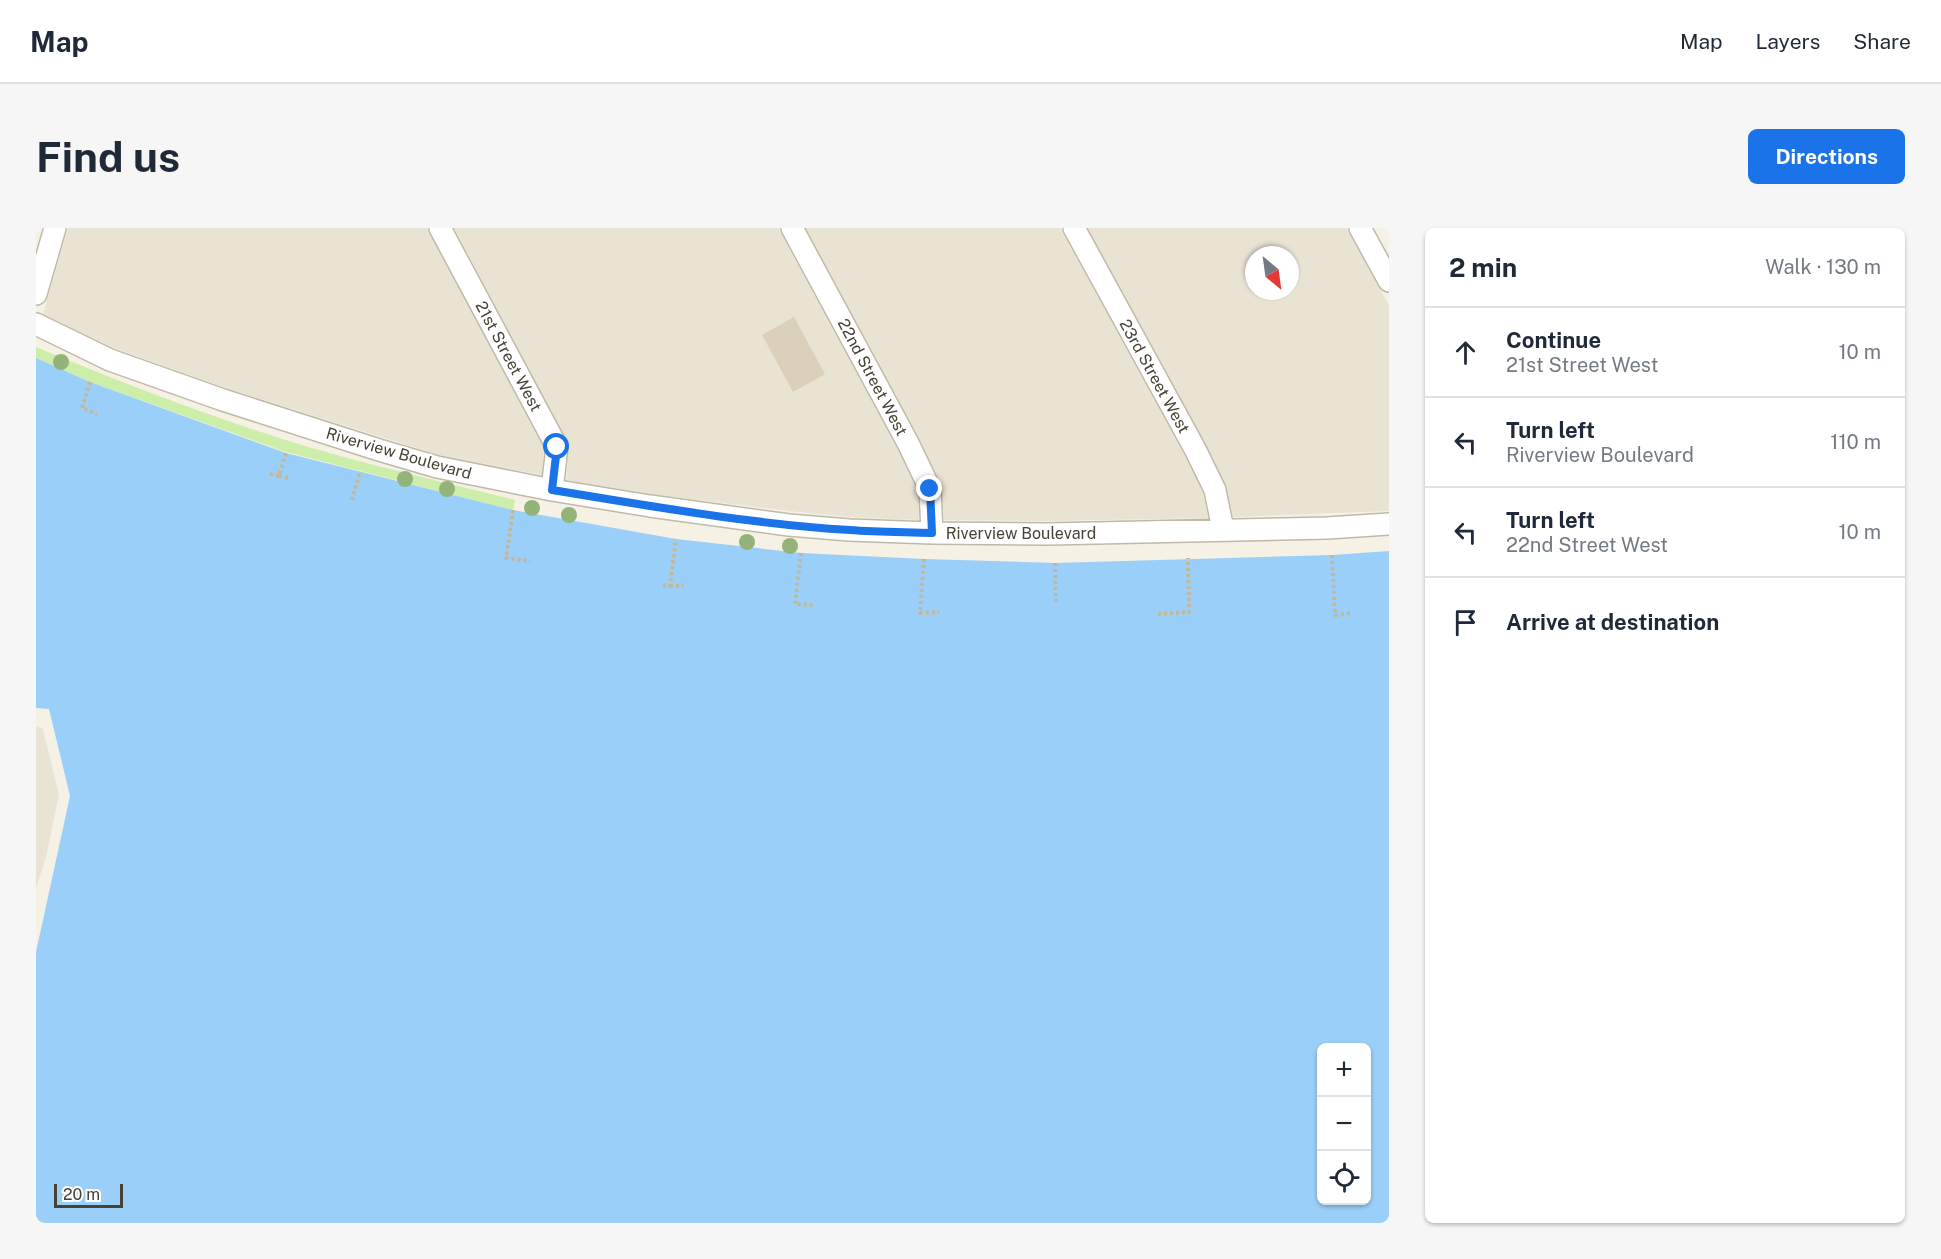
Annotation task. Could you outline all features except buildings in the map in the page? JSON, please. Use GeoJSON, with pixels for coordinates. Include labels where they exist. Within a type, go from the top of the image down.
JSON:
{"type":"FeatureCollection","features":[{"type":"Feature","properties":{"kind":"street"},"geometry":{"type":"LineString","coordinates":[[36,294],[55,228]]}},
{"type":"Feature","properties":{"kind":"street","name":"21st Street West"},"geometry":{"type":"LineString","coordinates":[[440,228],[557,447],[552,490]]}},
{"type":"Feature","properties":{"kind":"street","name":"22nd Street West"},"geometry":{"type":"LineString","coordinates":[[792,228],[903,432],[930,489],[932,533]]}},
{"type":"Feature","properties":{"kind":"street","name":"23rd Street West"},"geometry":{"type":"LineString","coordinates":[[1074,228],[1195,449],[1215,490],[1223,530]]}},
{"type":"Feature","properties":{"kind":"street"},"geometry":{"type":"LineString","coordinates":[[1360,228],[1389,281]]}},
{"type":"Feature","properties":{"kind":"street","name":"Riverview Boulevard"},"geometry":{"type":"LineString","coordinates":[[36,324],[110,360],[223,400],[437,467],[552,490],[650,506],[789,525],[932,533],[1049,534],[1389,524]]}},
{"type":"Feature","properties":{"kind":"path"},"geometry":{"type":"LineString","coordinates":[[90,382],[82,408],[97,414]]}},
{"type":"Feature","properties":{"kind":"path"},"geometry":{"type":"LineString","coordinates":[[279,476],[286,453]]}},
{"type":"Feature","properties":{"kind":"path"},"geometry":{"type":"LineString","coordinates":[[352,500],[360,471]]}},
{"type":"Feature","properties":{"kind":"path"},"geometry":{"type":"LineString","coordinates":[[270,474],[288,478]]}},
{"type":"Feature","properties":{"kind":"path"},"geometry":{"type":"LineString","coordinates":[[513,510],[507,558],[530,561]]}},
{"type":"Feature","properties":{"kind":"path"},"geometry":{"type":"LineString","coordinates":[[670,586],[676,539]]}},
{"type":"Feature","properties":{"kind":"path"},"geometry":{"type":"LineString","coordinates":[[801,553],[795,604],[813,606]]}},
{"type":"Feature","properties":{"kind":"path"},"geometry":{"type":"LineString","coordinates":[[1332,555],[1335,615],[1352,613]]}},
{"type":"Feature","properties":{"kind":"path"},"geometry":{"type":"LineString","coordinates":[[1158,614],[1189,612],[1188,558]]}},
{"type":"Feature","properties":{"kind":"path"},"geometry":{"type":"LineString","coordinates":[[924,560],[920,613],[939,612]]}},
{"type":"Feature","properties":{"kind":"path"},"geometry":{"type":"LineString","coordinates":[[1055,563],[1056,605]]}},
{"type":"Feature","properties":{"kind":"path"},"geometry":{"type":"LineString","coordinates":[[663,585],[683,586]]}},
{"type":"Feature","properties":{"kind":"shaded area"},"geometry":{"type":"Polygon","coordinates":[[[68,228],[427,228],[544,448],[542,475],[439,455],[226,388],[114,348],[43,314],[68,228]]]}},
{"type":"Feature","properties":{"kind":"shaded area"},"geometry":{"type":"Polygon","coordinates":[[[454,228],[778,228],[897,448],[918,492],[919,520],[848,517],[789,511],[651,494],[566,480],[569,450],[567,442],[454,228]]]}},
{"type":"Feature","properties":{"kind":"shaded area"},"geometry":{"type":"Polygon","coordinates":[[[805,228],[1060,228],[1184,454],[1203,493],[1208,518],[944,520],[941,484],[919,438],[805,228]]]}},
{"type":"Feature","properties":{"kind":"shaded area"},"geometry":{"type":"Polygon","coordinates":[[[1087,228],[1346,228],[1389,305],[1389,511],[1232,517],[1225,485],[1205,443],[1087,228]]]}},
{"type":"Feature","properties":{"kind":"shaded area"},"geometry":{"type":"Polygon","coordinates":[[[36,726],[43,729],[59,795],[45,861],[36,888],[36,726]]]}},
{"type":"Feature","properties":{"kind":"green space"},"geometry":{"type":"Polygon","coordinates":[[[36,347],[155,395],[276,437],[365,463],[515,500],[513,510],[286,452],[90,382],[36,358],[36,347]]]}},
{"type":"Feature","properties":{"kind":"water"},"geometry":{"type":"Polygon","coordinates":[[[36,358],[90,382],[286,453],[513,510],[676,539],[801,553],[1055,563],[1332,555],[1389,551],[1389,1223],[36,1223],[36,952],[70,796],[49,709],[36,708],[36,358]]]}},
{"type":"Feature","properties":{"kind":"route"},"geometry":{"type":"LineString","coordinates":[[557,447],[552,490],[789,525],[932,533],[930,489]]}}]}
